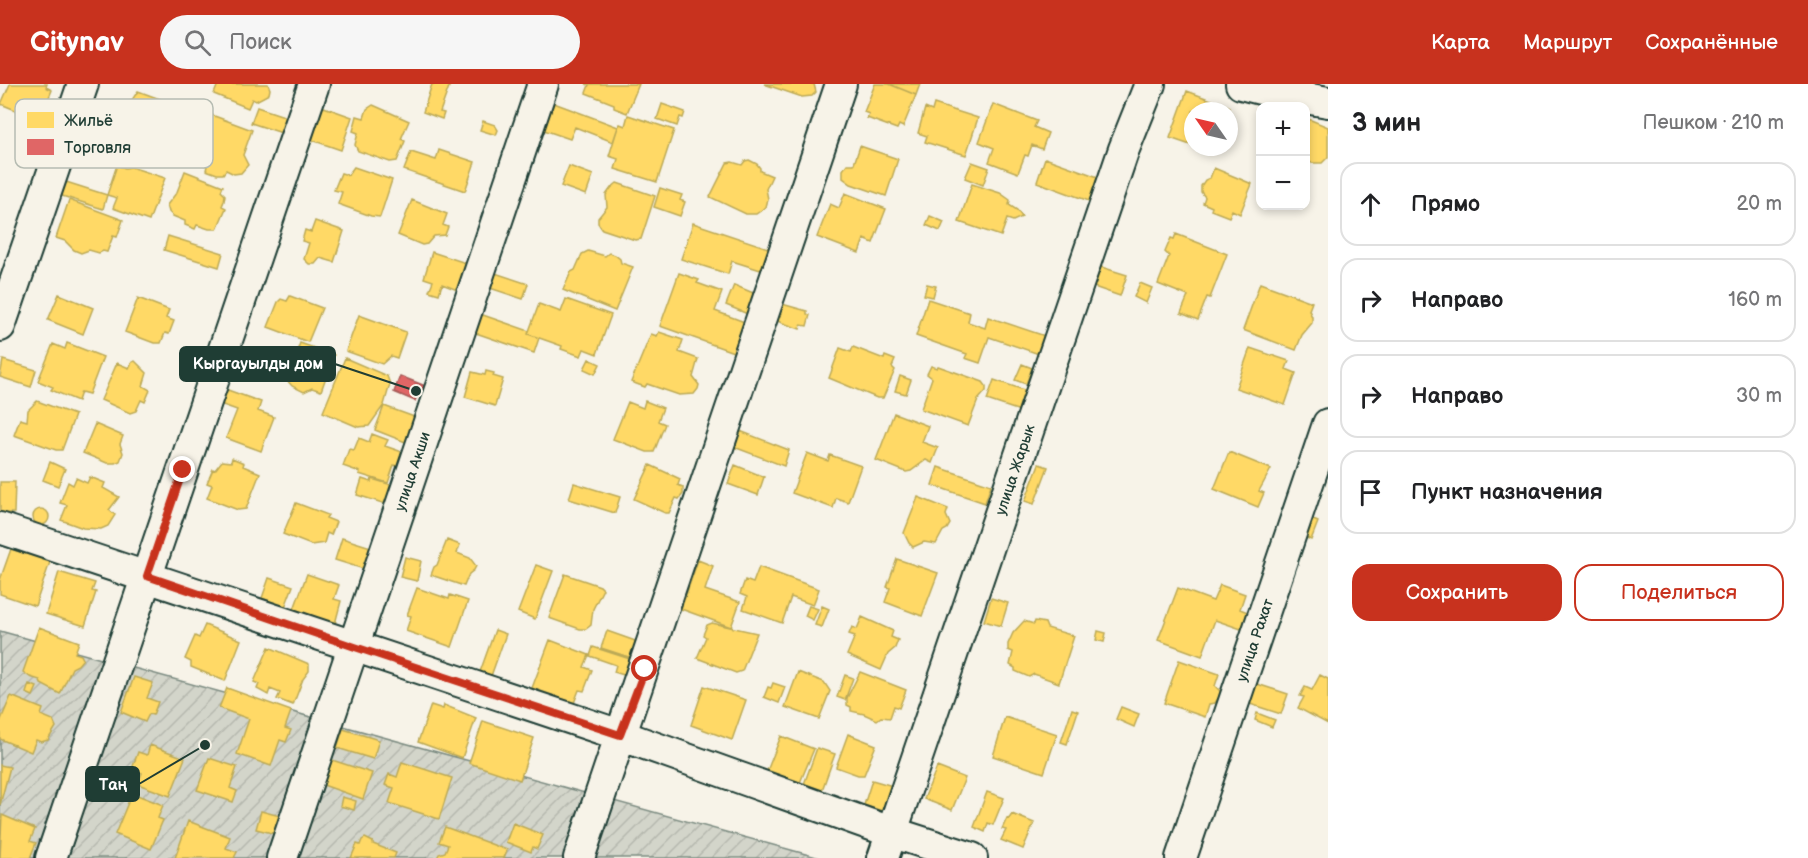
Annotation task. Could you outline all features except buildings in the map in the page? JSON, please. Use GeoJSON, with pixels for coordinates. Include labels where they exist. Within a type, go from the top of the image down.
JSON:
{"type":"FeatureCollection","features":[{"type":"Feature","properties":{"kind":"street"},"geometry":{"type":"LineString","coordinates":[[77,99],[82,84]]}},
{"type":"Feature","properties":{"kind":"street"},"geometry":{"type":"LineString","coordinates":[[51,858],[314,84]]}},
{"type":"Feature","properties":{"kind":"street","name":"улица Акши"},"geometry":{"type":"LineString","coordinates":[[282,858],[543,84]]}},
{"type":"Feature","properties":{"kind":"street"},"geometry":{"type":"LineString","coordinates":[[579,858],[620,735],[645,669],[841,84]]}},
{"type":"Feature","properties":{"kind":"street","name":"улица Жарык"},"geometry":{"type":"LineString","coordinates":[[887,845],[1124,149],[1150,84]]}},
{"type":"Feature","properties":{"kind":"street"},"geometry":{"type":"LineString","coordinates":[[1241,84],[1328,102]]}},
{"type":"Feature","properties":{"kind":"street"},"geometry":{"type":"LineString","coordinates":[[0,326],[54,168]]}},
{"type":"Feature","properties":{"kind":"street","name":"улица Рахат"},"geometry":{"type":"LineString","coordinates":[[1181,858],[1328,424]]}},
{"type":"Feature","properties":{"kind":"street"},"geometry":{"type":"LineString","coordinates":[[0,528],[620,735],[887,845],[972,858]]}},
{"type":"Feature","properties":{"kind":"shaded area"},"geometry":{"type":"Polygon","coordinates":[[[0,631],[820,858],[0,858],[0,631]]]}},
{"type":"Feature","properties":{"kind":"place","name":"Кыргауылды дом"},"geometry":{"type":"Point","coordinates":[416,391]}},
{"type":"Feature","properties":{"kind":"place","name":"Таң"},"geometry":{"type":"Point","coordinates":[205,745]}},
{"type":"Feature","properties":{"kind":"route"},"geometry":{"type":"LineString","coordinates":[[183,470],[147,576],[620,735],[645,669]]}}]}
